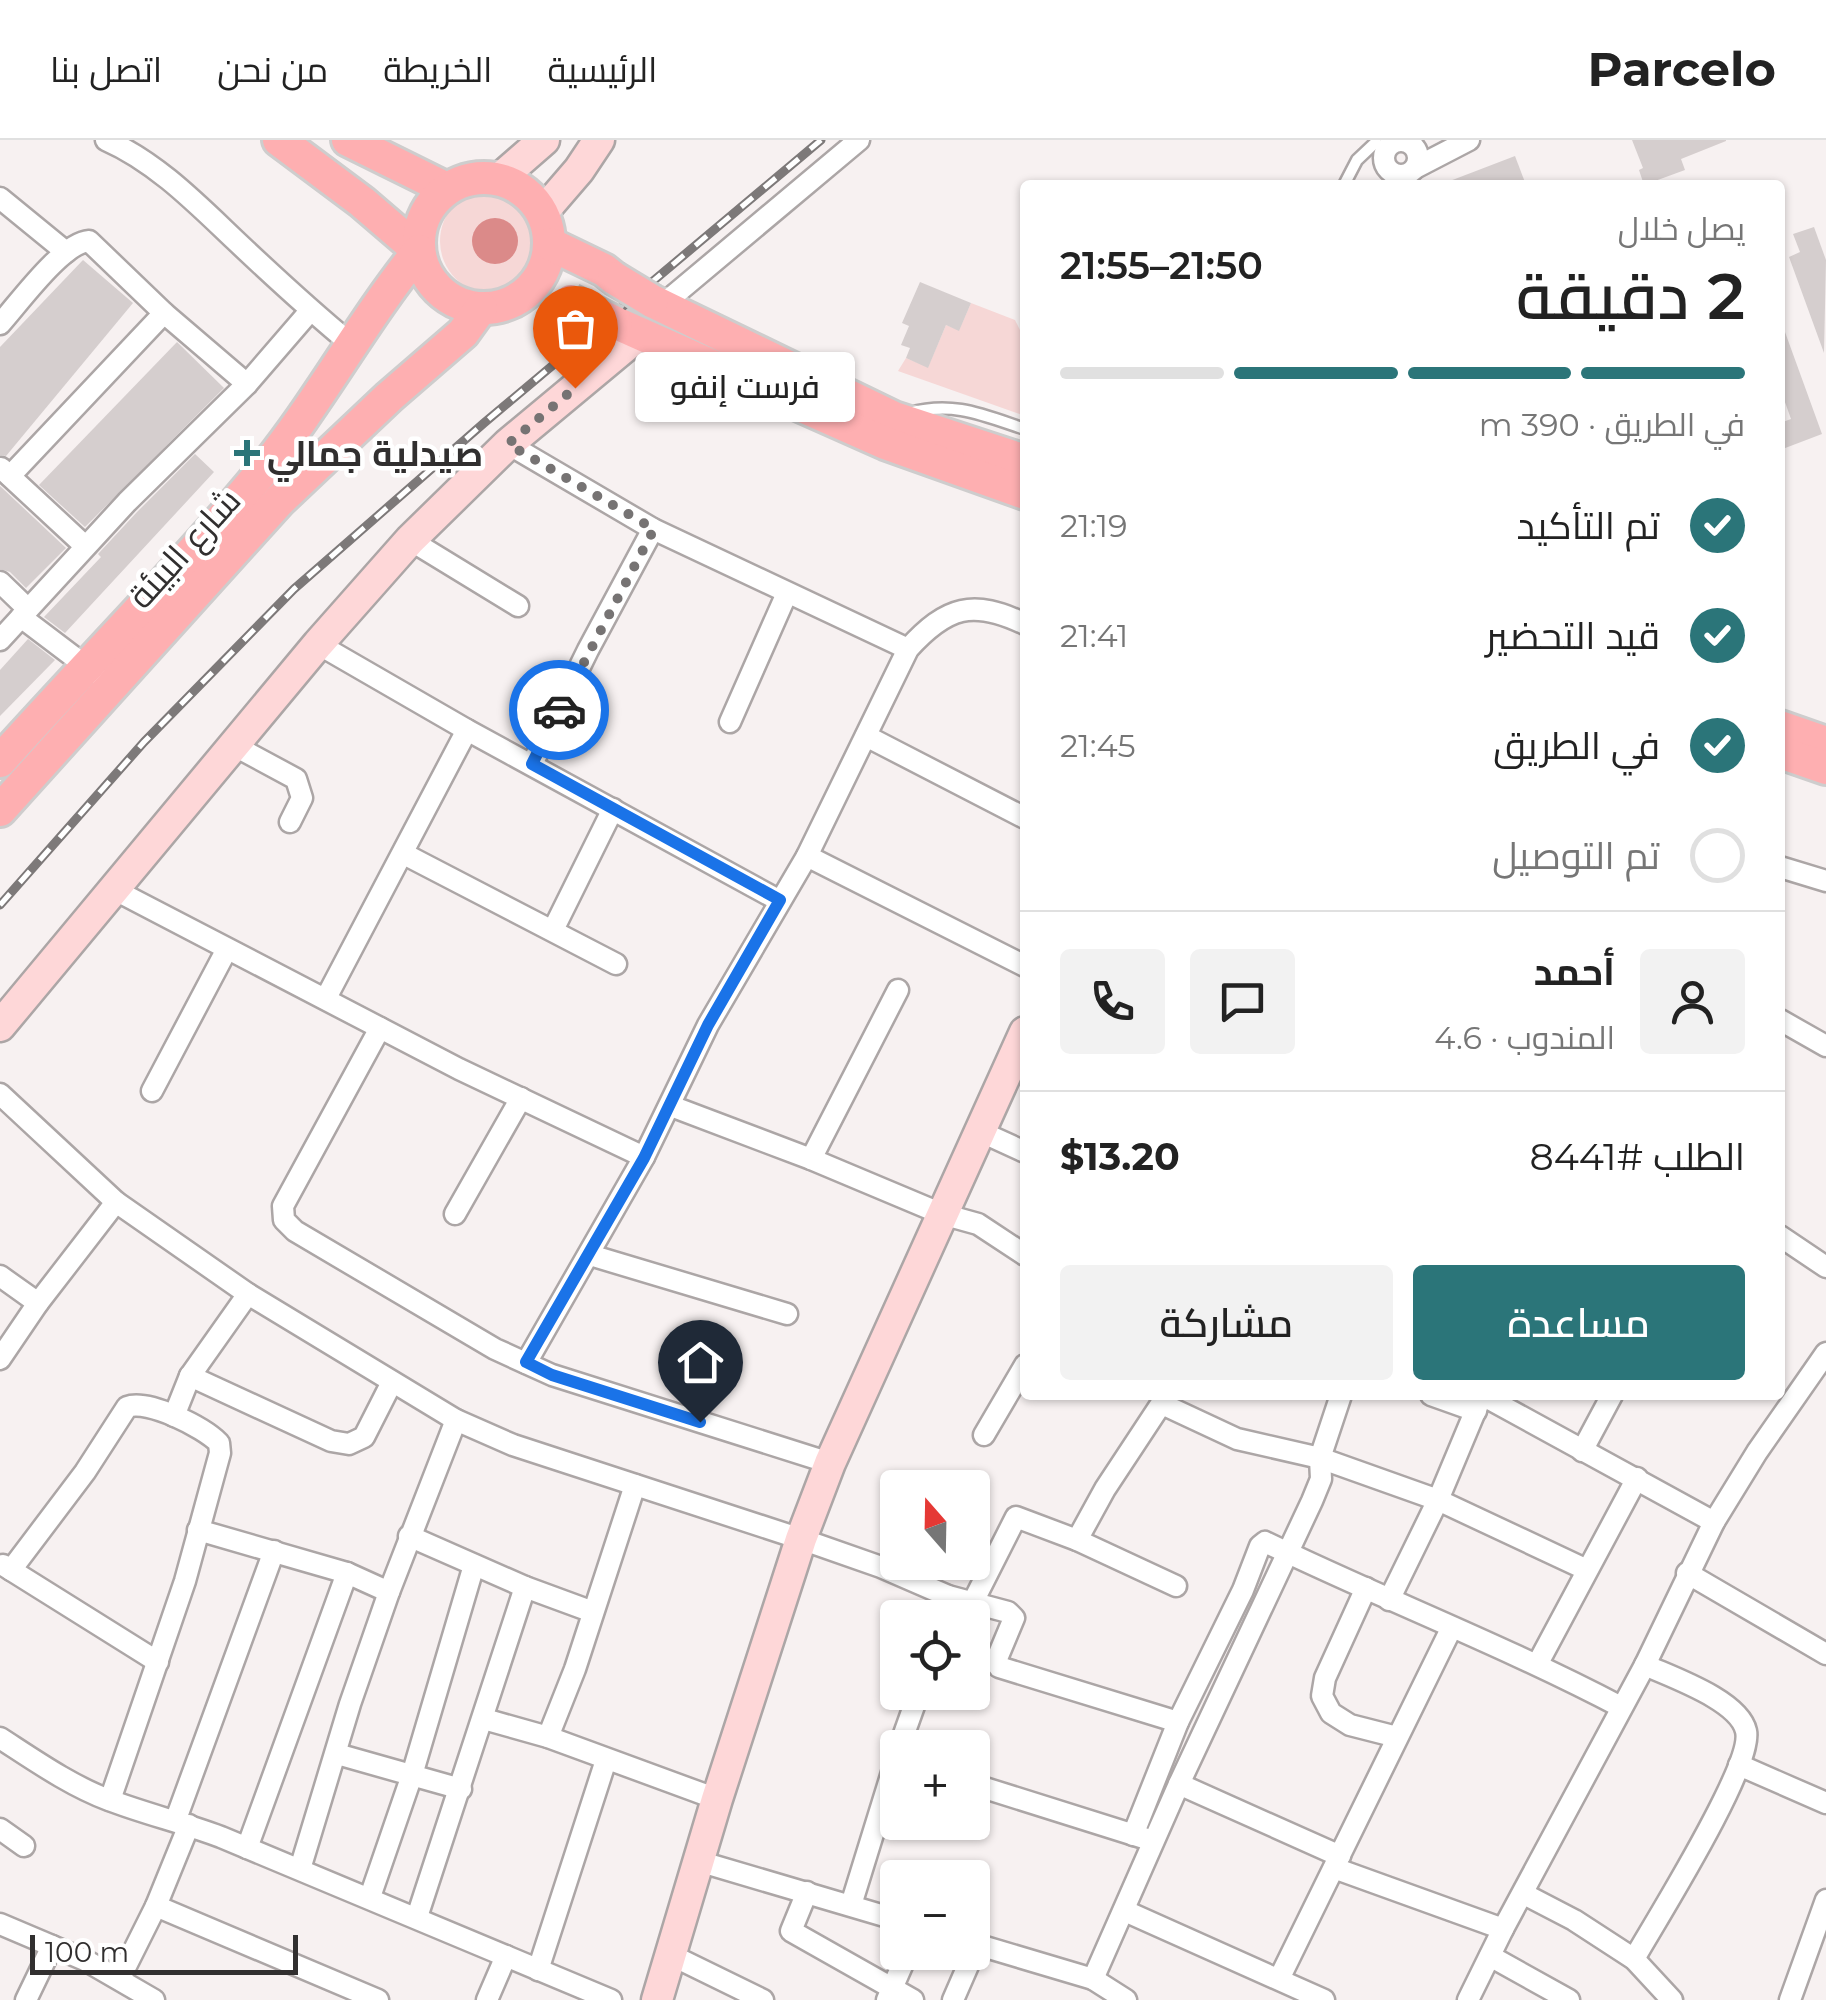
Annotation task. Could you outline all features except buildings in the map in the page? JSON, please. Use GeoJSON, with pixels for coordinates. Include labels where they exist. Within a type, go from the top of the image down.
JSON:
{"type":"FeatureCollection","features":[{"type":"Feature","properties":{"kind":"main road"},"geometry":{"type":"LineString","coordinates":[[279,140],[419,251]]}},
{"type":"Feature","properties":{"kind":"main road"},"geometry":{"type":"LineString","coordinates":[[348,140],[448,189]]}},
{"type":"Feature","properties":{"kind":"main road"},"geometry":{"type":"LineString","coordinates":[[546,229],[545,268],[532,288],[517,300],[500,306],[481,308],[456,302],[435,287],[422,265],[422,223],[436,198],[448,189],[480,178],[498,180],[528,195],[546,229],[657,304],[894,418],[1020,459]]}},
{"type":"Feature","properties":{"kind":"main road","name":"شارع البيئة"},"geometry":{"type":"LineString","coordinates":[[0,761],[260,473],[303,419],[419,251]]}},
{"type":"Feature","properties":{"kind":"main road"},"geometry":{"type":"LineString","coordinates":[[532,288],[571,300],[627,329],[885,442],[1020,492]]}},
{"type":"Feature","properties":{"kind":"main road","name":"شارع البيئة"},"geometry":{"type":"LineString","coordinates":[[0,810],[279,501],[463,333],[481,308]]}},
{"type":"Feature","properties":{"kind":"main road"},"geometry":{"type":"LineString","coordinates":[[59,696],[83,719]]}},
{"type":"Feature","properties":{"kind":"main road"},"geometry":{"type":"LineString","coordinates":[[1785,728],[1826,743]]}},
{"type":"Feature","properties":{"kind":"main road"},"geometry":{"type":"LineString","coordinates":[[1785,754],[1826,768]]}},
{"type":"Feature","properties":{"kind":"street"},"geometry":{"type":"LineString","coordinates":[[106,140],[153,167],[310,311],[352,344]]}},
{"type":"Feature","properties":{"kind":"street"},"geometry":{"type":"LineString","coordinates":[[498,180],[544,140]]}},
{"type":"Feature","properties":{"kind":"street"},"geometry":{"type":"LineString","coordinates":[[546,229],[599,140]]}},
{"type":"Feature","properties":{"kind":"street"},"geometry":{"type":"LineString","coordinates":[[657,304],[859,140]]}},
{"type":"Feature","properties":{"kind":"street"},"geometry":{"type":"LineString","coordinates":[[1411,175],[1419,158],[1414,141],[1393,142],[1380,157],[1398,175],[1411,175],[1468,140]]}},
{"type":"Feature","properties":{"kind":"street"},"geometry":{"type":"LineString","coordinates":[[0,198],[66,252]]}},
{"type":"Feature","properties":{"kind":"street"},"geometry":{"type":"LineString","coordinates":[[0,324],[66,252],[80,242],[90,241],[164,314],[247,384]]}},
{"type":"Feature","properties":{"kind":"street"},"geometry":{"type":"LineString","coordinates":[[0,640],[84,546],[247,384],[310,311]]}},
{"type":"Feature","properties":{"kind":"street"},"geometry":{"type":"LineString","coordinates":[[84,546],[5,471],[164,314]]}},
{"type":"Feature","properties":{"kind":"street"},"geometry":{"type":"LineString","coordinates":[[0,1026],[318,644],[410,540],[627,329]]}},
{"type":"Feature","properties":{"kind":"street"},"geometry":{"type":"LineString","coordinates":[[508,444],[654,529],[908,649]]}},
{"type":"Feature","properties":{"kind":"street"},"geometry":{"type":"LineString","coordinates":[[532,764],[654,529]]}},
{"type":"Feature","properties":{"kind":"street"},"geometry":{"type":"LineString","coordinates":[[410,540],[518,606]]}},
{"type":"Feature","properties":{"kind":"street"},"geometry":{"type":"LineString","coordinates":[[0,582],[25,613],[112,687]]}},
{"type":"Feature","properties":{"kind":"street"},"geometry":{"type":"LineString","coordinates":[[730,722],[787,593]]}},
{"type":"Feature","properties":{"kind":"street"},"geometry":{"type":"LineString","coordinates":[[526,1362],[644,1158],[708,1025],[807,856],[908,649],[927,628],[958,610],[986,609],[1020,622]]}},
{"type":"Feature","properties":{"kind":"street"},"geometry":{"type":"LineString","coordinates":[[318,644],[780,900]]}},
{"type":"Feature","properties":{"kind":"street"},"geometry":{"type":"LineString","coordinates":[[326,998],[468,730]]}},
{"type":"Feature","properties":{"kind":"street"},"geometry":{"type":"LineString","coordinates":[[866,736],[1020,815]]}},
{"type":"Feature","properties":{"kind":"street"},"geometry":{"type":"LineString","coordinates":[[233,746],[296,779],[302,798],[290,822]]}},
{"type":"Feature","properties":{"kind":"street"},"geometry":{"type":"LineString","coordinates":[[554,930],[613,808]]}},
{"type":"Feature","properties":{"kind":"street"},"geometry":{"type":"LineString","coordinates":[[404,854],[616,964]]}},
{"type":"Feature","properties":{"kind":"street"},"geometry":{"type":"LineString","coordinates":[[807,856],[1020,963]]}},
{"type":"Feature","properties":{"kind":"street"},"geometry":{"type":"LineString","coordinates":[[1785,869],[1826,881]]}},
{"type":"Feature","properties":{"kind":"street"},"geometry":{"type":"LineString","coordinates":[[113,889],[380,1028],[644,1158]]}},
{"type":"Feature","properties":{"kind":"street"},"geometry":{"type":"LineString","coordinates":[[152,1091],[227,949]]}},
{"type":"Feature","properties":{"kind":"street"},"geometry":{"type":"LineString","coordinates":[[811,1159],[898,990]]}},
{"type":"Feature","properties":{"kind":"street"},"geometry":{"type":"LineString","coordinates":[[1785,1023],[1826,1046]]}},
{"type":"Feature","properties":{"kind":"street"},"geometry":{"type":"LineString","coordinates":[[380,1028],[283,1206],[284,1220],[296,1231],[494,1349],[552,1375],[830,1464]]}},
{"type":"Feature","properties":{"kind":"street"},"geometry":{"type":"LineString","coordinates":[[657,2000],[801,1538],[830,1464],[1020,1043]]}},
{"type":"Feature","properties":{"kind":"street"},"geometry":{"type":"LineString","coordinates":[[0,1094],[116,1202],[248,1294],[456,1420],[513,1445],[801,1538],[965,1600]]}},
{"type":"Feature","properties":{"kind":"street"},"geometry":{"type":"LineString","coordinates":[[455,1214],[521,1098]]}},
{"type":"Feature","properties":{"kind":"street"},"geometry":{"type":"LineString","coordinates":[[671,1106],[942,1214],[978,1224],[1020,1252]]}},
{"type":"Feature","properties":{"kind":"street"},"geometry":{"type":"LineString","coordinates":[[979,1131],[1020,1150]]}},
{"type":"Feature","properties":{"kind":"street"},"geometry":{"type":"LineString","coordinates":[[0,1360],[38,1303],[116,1202]]}},
{"type":"Feature","properties":{"kind":"street"},"geometry":{"type":"LineString","coordinates":[[1785,1239],[1826,1267]]}},
{"type":"Feature","properties":{"kind":"street"},"geometry":{"type":"LineString","coordinates":[[590,1254],[787,1314]]}},
{"type":"Feature","properties":{"kind":"street"},"geometry":{"type":"LineString","coordinates":[[0,1276],[38,1303]]}},
{"type":"Feature","properties":{"kind":"street"},"geometry":{"type":"LineString","coordinates":[[174,1416],[190,1376],[248,1294]]}},
{"type":"Feature","properties":{"kind":"street"},"geometry":{"type":"LineString","coordinates":[[1468,2000],[1645,1665],[1714,1522],[1756,1452],[1826,1353]]}},
{"type":"Feature","properties":{"kind":"street"},"geometry":{"type":"LineString","coordinates":[[984,1435],[1020,1374]]}},
{"type":"Feature","properties":{"kind":"street"},"geometry":{"type":"LineString","coordinates":[[190,1376],[331,1441],[349,1444],[364,1437],[392,1382]]}},
{"type":"Feature","properties":{"kind":"street"},"geometry":{"type":"LineString","coordinates":[[1077,1540],[1105,1489],[1164,1400],[1237,1439],[1320,1458],[1438,1500],[1585,1570]]}},
{"type":"Feature","properties":{"kind":"street"},"geometry":{"type":"LineString","coordinates":[[1143,1838],[1179,1784],[1289,1554],[1321,1479],[1320,1458],[1340,1400]]}},
{"type":"Feature","properties":{"kind":"street"},"geometry":{"type":"LineString","coordinates":[[1582,1450],[1609,1400]]}},
{"type":"Feature","properties":{"kind":"street"},"geometry":{"type":"LineString","coordinates":[[1390,1600],[1480,1401],[1582,1450],[1714,1522]]}},
{"type":"Feature","properties":{"kind":"street"},"geometry":{"type":"LineString","coordinates":[[110,1800],[158,1662],[220,1454],[220,1443],[212,1435],[140,1404],[127,1407],[85,1472],[6,1566],[158,1662]]}},
{"type":"Feature","properties":{"kind":"street"},"geometry":{"type":"LineString","coordinates":[[300,1869],[389,1592],[456,1420]]}},
{"type":"Feature","properties":{"kind":"street"},"geometry":{"type":"LineString","coordinates":[[1538,1663],[1636,1478]]}},
{"type":"Feature","properties":{"kind":"street"},"geometry":{"type":"LineString","coordinates":[[548,1736],[576,1670],[635,1485]]}},
{"type":"Feature","properties":{"kind":"street"},"geometry":{"type":"LineString","coordinates":[[974,1600],[1016,1517],[1077,1540],[1176,1586]]}},
{"type":"Feature","properties":{"kind":"street"},"geometry":{"type":"LineString","coordinates":[[198,1530],[347,1573],[389,1592]]}},
{"type":"Feature","properties":{"kind":"street"},"geometry":{"type":"LineString","coordinates":[[409,1536],[594,1612]]}},
{"type":"Feature","properties":{"kind":"street"},"geometry":{"type":"LineString","coordinates":[[1093,1979],[1125,1911],[1178,1722],[1265,1542],[1451,1628],[1538,1663],[1620,1707]]}},
{"type":"Feature","properties":{"kind":"street"},"geometry":{"type":"LineString","coordinates":[[120,1978],[156,1906],[274,1551]]}},
{"type":"Feature","properties":{"kind":"street"},"geometry":{"type":"LineString","coordinates":[[370,1897],[412,1775],[474,1565]]}},
{"type":"Feature","properties":{"kind":"street"},"geometry":{"type":"LineString","coordinates":[[248,1848],[347,1573]]}},
{"type":"Feature","properties":{"kind":"street"},"geometry":{"type":"LineString","coordinates":[[1687,1573],[1826,1654]]}},
{"type":"Feature","properties":{"kind":"street"},"geometry":{"type":"LineString","coordinates":[[417,1917],[526,1587]]}},
{"type":"Feature","properties":{"kind":"street"},"geometry":{"type":"LineString","coordinates":[[1366,1588],[1326,1678],[1322,1696],[1332,1712],[1350,1725],[1397,1737]]}},
{"type":"Feature","properties":{"kind":"street"},"geometry":{"type":"LineString","coordinates":[[947,1600],[948,1596]]}},
{"type":"Feature","properties":{"kind":"street"},"geometry":{"type":"LineString","coordinates":[[990,1607],[1014,1618],[996,1661],[1000,1667],[1178,1722]]}},
{"type":"Feature","properties":{"kind":"street"},"geometry":{"type":"LineString","coordinates":[[1280,1987],[1451,1628]]}},
{"type":"Feature","properties":{"kind":"street"},"geometry":{"type":"LineString","coordinates":[[1634,1959],[1711,1825],[1739,1765],[1746,1740],[1742,1722],[1696,1688],[1645,1665]]}},
{"type":"Feature","properties":{"kind":"street"},"geometry":{"type":"LineString","coordinates":[[484,1719],[548,1736],[717,1799]]}},
{"type":"Feature","properties":{"kind":"street"},"geometry":{"type":"LineString","coordinates":[[0,1738],[75,1784],[110,1800],[248,1848],[612,2000]]}},
{"type":"Feature","properties":{"kind":"street"},"geometry":{"type":"LineString","coordinates":[[336,1754],[461,1789]]}},
{"type":"Feature","properties":{"kind":"street"},"geometry":{"type":"LineString","coordinates":[[538,1970],[606,1760]]}},
{"type":"Feature","properties":{"kind":"street"},"geometry":{"type":"LineString","coordinates":[[1739,1765],[1826,1804]]}},
{"type":"Feature","properties":{"kind":"street"},"geometry":{"type":"LineString","coordinates":[[1179,1784],[1337,1862],[1503,1930]]}},
{"type":"Feature","properties":{"kind":"street"},"geometry":{"type":"LineString","coordinates":[[990,1790],[1143,1838]]}},
{"type":"Feature","properties":{"kind":"street"},"geometry":{"type":"LineString","coordinates":[[850,1905],[880,1811]]}},
{"type":"Feature","properties":{"kind":"street"},"geometry":{"type":"LineString","coordinates":[[0,1829],[24,1846]]}},
{"type":"Feature","properties":{"kind":"street"},"geometry":{"type":"LineString","coordinates":[[698,1861],[880,1914]]}},
{"type":"Feature","properties":{"kind":"street"},"geometry":{"type":"LineString","coordinates":[[806,1892],[791,1931],[890,1994],[913,2000]]}},
{"type":"Feature","properties":{"kind":"street"},"geometry":{"type":"LineString","coordinates":[[1524,1894],[1574,1920],[1634,1959],[1672,2000]]}},
{"type":"Feature","properties":{"kind":"street"},"geometry":{"type":"LineString","coordinates":[[1790,2000],[1818,1948],[1826,1900]]}},
{"type":"Feature","properties":{"kind":"street"},"geometry":{"type":"LineString","coordinates":[[156,1906],[378,2000]]}},
{"type":"Feature","properties":{"kind":"street"},"geometry":{"type":"LineString","coordinates":[[1125,1911],[1280,1987],[1324,2000]]}},
{"type":"Feature","properties":{"kind":"street"},"geometry":{"type":"LineString","coordinates":[[0,1924],[120,1978],[154,2000]]}},
{"type":"Feature","properties":{"kind":"street"},"geometry":{"type":"LineString","coordinates":[[26,2000],[52,1946]]}},
{"type":"Feature","properties":{"kind":"street"},"geometry":{"type":"LineString","coordinates":[[990,1948],[1093,1979],[1126,2000]]}},
{"type":"Feature","properties":{"kind":"street"},"geometry":{"type":"LineString","coordinates":[[670,1954],[763,2000]]}},
{"type":"Feature","properties":{"kind":"street"},"geometry":{"type":"LineString","coordinates":[[487,2000],[506,1956]]}},
{"type":"Feature","properties":{"kind":"street"},"geometry":{"type":"LineString","coordinates":[[1490,1956],[1569,2000]]}},
{"type":"Feature","properties":{"kind":"street"},"geometry":{"type":"LineString","coordinates":[[890,1994],[900,1970]]}},
{"type":"Feature","properties":{"kind":"street"},"geometry":{"type":"LineString","coordinates":[[954,2000],[965,1970]]}},
{"type":"Feature","properties":{"kind":"lane"},"geometry":{"type":"LineString","coordinates":[[1347,180],[1357,160],[1380,157]]}},
{"type":"Feature","properties":{"kind":"lane"},"geometry":{"type":"LineString","coordinates":[[894,418],[934,406],[957,407],[1020,427]]}},
{"type":"Feature","properties":{"kind":"shaded area"},"geometry":{"type":"Polygon","coordinates":[[[493,188],[513,192],[531,203],[542,221],[546,241],[542,261],[531,279],[513,290],[493,294],[473,290],[455,279],[444,261],[440,241],[444,221],[455,203],[473,192],[493,188]]]}},
{"type":"Feature","properties":{"kind":"shaded area"},"geometry":{"type":"Polygon","coordinates":[[[495,218],[511,225],[518,241],[511,257],[495,264],[479,257],[472,241],[479,225],[495,218]]]}},
{"type":"Feature","properties":{"kind":"shaded area"},"geometry":{"type":"Polygon","coordinates":[[[971,303],[1015,320],[1020,330],[1020,414],[898,371],[906,358],[928,367],[946,325],[959,330],[971,303]]]}},
{"type":"Feature","properties":{"kind":"railway"},"geometry":{"type":"LineString","coordinates":[[0,905],[144,742],[294,589],[484,423],[821,140]]}},
{"type":"Feature","properties":{"kind":"way so far"},"geometry":{"type":"LineString","coordinates":[[559,710],[654,529],[508,444],[575,388]]}},
{"type":"Feature","properties":{"kind":"place","name":"فرست إنفو"},"geometry":{"type":"Point","coordinates":[575,388]}},
{"type":"Feature","properties":{"kind":"place","name":"صيدلية جمالي"},"geometry":{"type":"Point","coordinates":[247,453]}},
{"type":"Feature","properties":{"kind":"route"},"geometry":{"type":"LineString","coordinates":[[559,710],[532,764],[780,900],[708,1025],[644,1158],[526,1362],[552,1375],[700,1422]]}}]}
